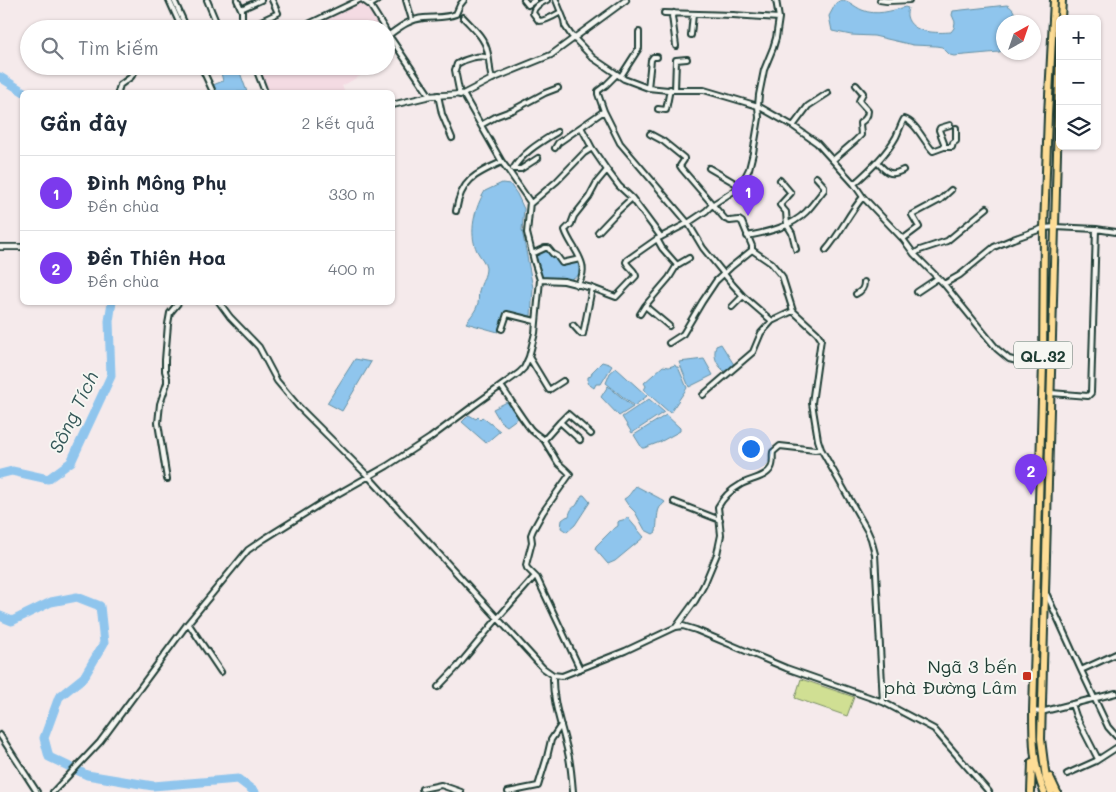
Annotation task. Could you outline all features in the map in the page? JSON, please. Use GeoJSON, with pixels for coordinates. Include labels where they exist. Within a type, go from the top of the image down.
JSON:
{"type":"FeatureCollection","features":[{"type":"Feature","properties":{"kind":"highway","name":"QL.32"},"geometry":{"type":"LineString","coordinates":[[1044,792],[1036,770],[1033,711],[1043,363],[1044,228],[1054,0]]}},
{"type":"Feature","properties":{"kind":"highway"},"geometry":{"type":"LineString","coordinates":[[1061,15],[1062,0]]}},
{"type":"Feature","properties":{"kind":"highway","name":"QL.32"},"geometry":{"type":"LineString","coordinates":[[1051,792],[1046,779],[1041,739],[1060,60]]}},
{"type":"Feature","properties":{"kind":"highway"},"geometry":{"type":"LineString","coordinates":[[1031,792],[1033,738]]}},
{"type":"Feature","properties":{"kind":"highway"},"geometry":{"type":"LineString","coordinates":[[1041,739],[1051,780],[1057,792]]}},
{"type":"Feature","properties":{"kind":"street"},"geometry":{"type":"LineString","coordinates":[[169,0],[182,20]]}},
{"type":"Feature","properties":{"kind":"street"},"geometry":{"type":"LineString","coordinates":[[174,0],[180,20]]}},
{"type":"Feature","properties":{"kind":"street"},"geometry":{"type":"LineString","coordinates":[[207,0],[216,20]]}},
{"type":"Feature","properties":{"kind":"street"},"geometry":{"type":"LineString","coordinates":[[237,0],[241,9],[242,20]]}},
{"type":"Feature","properties":{"kind":"street"},"geometry":{"type":"LineString","coordinates":[[241,9],[261,0]]}},
{"type":"Feature","properties":{"kind":"street"},"geometry":{"type":"LineString","coordinates":[[263,20],[278,13],[272,0]]}},
{"type":"Feature","properties":{"kind":"street"},"geometry":{"type":"LineString","coordinates":[[317,20],[358,0]]}},
{"type":"Feature","properties":{"kind":"street"},"geometry":{"type":"LineString","coordinates":[[364,0],[370,5],[379,20]]}},
{"type":"Feature","properties":{"kind":"street"},"geometry":{"type":"LineString","coordinates":[[370,5],[378,0]]}},
{"type":"Feature","properties":{"kind":"street"},"geometry":{"type":"LineString","coordinates":[[406,0],[412,20]]}},
{"type":"Feature","properties":{"kind":"street"},"geometry":{"type":"LineString","coordinates":[[395,28],[412,20],[450,17],[456,14],[464,0]]}},
{"type":"Feature","properties":{"kind":"street"},"geometry":{"type":"LineString","coordinates":[[524,0],[528,5],[535,0]]}},
{"type":"Feature","properties":{"kind":"street"},"geometry":{"type":"LineString","coordinates":[[547,0],[534,9],[533,13],[538,21],[541,22],[561,12]]}},
{"type":"Feature","properties":{"kind":"street"},"geometry":{"type":"LineString","coordinates":[[556,0],[565,26],[574,38],[588,54],[619,75],[648,88],[704,90],[758,106],[793,126],[817,143],[854,184],[863,197],[904,240],[914,254],[944,284],[1004,355],[1009,359],[1043,363]]}},
{"type":"Feature","properties":{"kind":"street"},"geometry":{"type":"LineString","coordinates":[[395,104],[430,96],[462,94],[492,79],[551,55],[626,0]]}},
{"type":"Feature","properties":{"kind":"street"},"geometry":{"type":"LineString","coordinates":[[540,280],[564,281],[592,288],[616,297],[636,276],[626,260],[659,238],[688,223],[740,186],[749,169],[753,154],[759,118],[759,95],[764,70],[776,38],[779,18],[776,0]]}},
{"type":"Feature","properties":{"kind":"street"},"geometry":{"type":"LineString","coordinates":[[880,0],[909,0]]}},
{"type":"Feature","properties":{"kind":"street"},"geometry":{"type":"LineString","coordinates":[[664,13],[732,14],[779,18]]}},
{"type":"Feature","properties":{"kind":"street"},"geometry":{"type":"LineString","coordinates":[[674,13],[672,16],[676,46]]}},
{"type":"Feature","properties":{"kind":"street"},"geometry":{"type":"LineString","coordinates":[[691,35],[692,14]]}},
{"type":"Feature","properties":{"kind":"street"},"geometry":{"type":"LineString","coordinates":[[463,17],[484,40],[492,79]]}},
{"type":"Feature","properties":{"kind":"street"},"geometry":{"type":"LineString","coordinates":[[638,32],[639,48],[619,75],[598,91],[604,112],[620,143],[688,223],[703,248],[743,296],[772,321]]}},
{"type":"Feature","properties":{"kind":"street"},"geometry":{"type":"LineString","coordinates":[[395,44],[430,96]]}},
{"type":"Feature","properties":{"kind":"street"},"geometry":{"type":"LineString","coordinates":[[53,792],[100,742],[188,623],[248,550],[430,438],[524,368],[530,357],[535,333],[540,280],[527,233],[530,204],[511,169],[502,162],[462,94],[455,70],[457,64],[471,58],[486,56],[488,58]]}},
{"type":"Feature","properties":{"kind":"street"},"geometry":{"type":"LineString","coordinates":[[648,88],[651,60],[653,57],[657,57]]}},
{"type":"Feature","properties":{"kind":"street"},"geometry":{"type":"LineString","coordinates":[[658,109],[666,110],[672,90],[676,60],[687,59]]}},
{"type":"Feature","properties":{"kind":"street"},"geometry":{"type":"LineString","coordinates":[[118,90],[120,84],[132,75]]}},
{"type":"Feature","properties":{"kind":"street"},"geometry":{"type":"LineString","coordinates":[[206,75],[212,90]]}},
{"type":"Feature","properties":{"kind":"street"},"geometry":{"type":"LineString","coordinates":[[258,75],[264,90]]}},
{"type":"Feature","properties":{"kind":"street"},"geometry":{"type":"LineString","coordinates":[[833,160],[861,135],[860,123],[867,118],[868,111],[859,101],[864,93],[856,85]]}},
{"type":"Feature","properties":{"kind":"street"},"geometry":{"type":"LineString","coordinates":[[481,125],[496,116],[513,110],[558,88]]}},
{"type":"Feature","properties":{"kind":"street"},"geometry":{"type":"LineString","coordinates":[[793,126],[808,106],[828,92]]}},
{"type":"Feature","properties":{"kind":"street"},"geometry":{"type":"LineString","coordinates":[[438,95],[442,114],[452,138]]}},
{"type":"Feature","properties":{"kind":"street"},"geometry":{"type":"LineString","coordinates":[[555,148],[558,143],[604,112]]}},
{"type":"Feature","properties":{"kind":"street"},"geometry":{"type":"LineString","coordinates":[[854,184],[877,162],[893,141],[904,119],[909,120],[915,126],[932,150],[951,147],[956,142],[956,128]]}},
{"type":"Feature","properties":{"kind":"street"},"geometry":{"type":"LineString","coordinates":[[944,147],[939,130],[940,128],[950,126]]}},
{"type":"Feature","properties":{"kind":"street"},"geometry":{"type":"LineString","coordinates":[[581,127],[607,170],[619,186],[632,198],[659,238],[662,248],[677,265]]}},
{"type":"Feature","properties":{"kind":"street"},"geometry":{"type":"LineString","coordinates":[[511,169],[523,156],[557,132]]}},
{"type":"Feature","properties":{"kind":"street"},"geometry":{"type":"LineString","coordinates":[[650,134],[663,141],[684,158],[680,166],[727,220],[740,221],[752,246],[752,250],[770,263],[782,276],[793,310],[821,339],[812,403],[818,440],[821,449],[867,530],[873,547],[883,702]]}},
{"type":"Feature","properties":{"kind":"street"},"geometry":{"type":"LineString","coordinates":[[530,204],[557,181],[584,153],[592,148]]}},
{"type":"Feature","properties":{"kind":"street"},"geometry":{"type":"LineString","coordinates":[[511,169],[521,169],[538,158]]}},
{"type":"Feature","properties":{"kind":"street"},"geometry":{"type":"LineString","coordinates":[[456,211],[461,193],[470,180],[480,172],[502,162]]}},
{"type":"Feature","properties":{"kind":"street"},"geometry":{"type":"LineString","coordinates":[[877,162],[885,171],[893,174],[903,170]]}},
{"type":"Feature","properties":{"kind":"street"},"geometry":{"type":"LineString","coordinates":[[709,168],[740,186]]}},
{"type":"Feature","properties":{"kind":"street"},"geometry":{"type":"LineString","coordinates":[[577,285],[582,279],[583,267],[579,255],[565,230],[607,170]]}},
{"type":"Feature","properties":{"kind":"street"},"geometry":{"type":"LineString","coordinates":[[747,236],[767,232],[798,219],[824,190],[824,186],[816,177]]}},
{"type":"Feature","properties":{"kind":"street"},"geometry":{"type":"LineString","coordinates":[[780,180],[791,193],[780,205],[786,212],[787,225],[792,233],[796,249]]}},
{"type":"Feature","properties":{"kind":"street"},"geometry":{"type":"LineString","coordinates":[[904,240],[919,228],[911,217],[940,200],[951,190]]}},
{"type":"Feature","properties":{"kind":"street"},"geometry":{"type":"LineString","coordinates":[[826,250],[863,197]]}},
{"type":"Feature","properties":{"kind":"street"},"geometry":{"type":"LineString","coordinates":[[598,232],[632,198]]}},
{"type":"Feature","properties":{"kind":"street"},"geometry":{"type":"LineString","coordinates":[[914,254],[947,240],[987,208]]}},
{"type":"Feature","properties":{"kind":"street"},"geometry":{"type":"LineString","coordinates":[[944,284],[960,275],[994,247],[1044,228],[1096,229],[1116,232]]}},
{"type":"Feature","properties":{"kind":"street"},"geometry":{"type":"LineString","coordinates":[[1051,393],[1088,396],[1091,393],[1096,229]]}},
{"type":"Feature","properties":{"kind":"street"},"geometry":{"type":"LineString","coordinates":[[0,247],[20,247]]}},
{"type":"Feature","properties":{"kind":"street"},"geometry":{"type":"LineString","coordinates":[[532,254],[548,248],[562,263],[580,259]]}},
{"type":"Feature","properties":{"kind":"street"},"geometry":{"type":"LineString","coordinates":[[669,343],[683,334],[712,287],[752,250]]}},
{"type":"Feature","properties":{"kind":"street"},"geometry":{"type":"LineString","coordinates":[[640,314],[677,265],[689,258]]}},
{"type":"Feature","properties":{"kind":"street"},"geometry":{"type":"LineString","coordinates":[[917,292],[938,278]]}},
{"type":"Feature","properties":{"kind":"street"},"geometry":{"type":"LineString","coordinates":[[856,294],[864,288],[864,282]]}},
{"type":"Feature","properties":{"kind":"street"},"geometry":{"type":"LineString","coordinates":[[572,325],[583,334],[592,288]]}},
{"type":"Feature","properties":{"kind":"street"},"geometry":{"type":"LineString","coordinates":[[732,307],[743,296]]}},
{"type":"Feature","properties":{"kind":"street"},"geometry":{"type":"LineString","coordinates":[[167,479],[158,423],[160,404],[167,383],[165,365],[168,324],[170,313],[176,305]]}},
{"type":"Feature","properties":{"kind":"street"},"geometry":{"type":"LineString","coordinates":[[221,305],[259,347],[278,381],[298,406],[368,476],[543,668],[554,675],[562,676],[580,669],[625,651],[676,627],[689,627],[786,668],[883,702],[934,729],[989,792]]}},
{"type":"Feature","properties":{"kind":"street"},"geometry":{"type":"LineString","coordinates":[[645,306],[669,326]]}},
{"type":"Feature","properties":{"kind":"street"},"geometry":{"type":"LineString","coordinates":[[703,395],[753,352],[761,333],[772,321],[793,310]]}},
{"type":"Feature","properties":{"kind":"street"},"geometry":{"type":"LineString","coordinates":[[502,329],[507,314],[536,321]]}},
{"type":"Feature","properties":{"kind":"street"},"geometry":{"type":"LineString","coordinates":[[530,357],[549,390],[563,381]]}},
{"type":"Feature","properties":{"kind":"street"},"geometry":{"type":"LineString","coordinates":[[501,386],[516,406],[529,429],[544,440],[558,463],[570,474],[543,512],[533,530],[526,565],[535,576],[580,669]]}},
{"type":"Feature","properties":{"kind":"street"},"geometry":{"type":"LineString","coordinates":[[544,440],[568,414],[592,434]]}},
{"type":"Feature","properties":{"kind":"street"},"geometry":{"type":"LineString","coordinates":[[560,422],[580,440]]}},
{"type":"Feature","properties":{"kind":"street"},"geometry":{"type":"LineString","coordinates":[[676,627],[695,601],[709,573],[721,535],[717,509],[725,497],[742,484],[769,471],[773,463],[773,452],[777,447],[821,449]]}},
{"type":"Feature","properties":{"kind":"street"},"geometry":{"type":"LineString","coordinates":[[674,502],[720,520]]}},
{"type":"Feature","properties":{"kind":"street"},"geometry":{"type":"LineString","coordinates":[[438,687],[535,576]]}},
{"type":"Feature","properties":{"kind":"street"},"geometry":{"type":"LineString","coordinates":[[1045,592],[1108,727],[1116,736]]}},
{"type":"Feature","properties":{"kind":"street"},"geometry":{"type":"LineString","coordinates":[[188,623],[221,672]]}},
{"type":"Feature","properties":{"kind":"street"},"geometry":{"type":"LineString","coordinates":[[1081,670],[1116,654]]}},
{"type":"Feature","properties":{"kind":"street"},"geometry":{"type":"LineString","coordinates":[[554,675],[554,697],[568,754],[574,792]]}},
{"type":"Feature","properties":{"kind":"street"},"geometry":{"type":"LineString","coordinates":[[1033,711],[1042,712],[1116,693]]}},
{"type":"Feature","properties":{"kind":"street"},"geometry":{"type":"LineString","coordinates":[[1072,704],[1076,716],[1098,759]]}},
{"type":"Feature","properties":{"kind":"street"},"geometry":{"type":"LineString","coordinates":[[508,792],[538,786],[551,740],[561,725]]}},
{"type":"Feature","properties":{"kind":"street"},"geometry":{"type":"LineString","coordinates":[[0,735],[37,792]]}},
{"type":"Feature","properties":{"kind":"street"},"geometry":{"type":"LineString","coordinates":[[1067,774],[1116,748]]}},
{"type":"Feature","properties":{"kind":"street"},"geometry":{"type":"LineString","coordinates":[[422,789],[440,785],[461,792]]}},
{"type":"Feature","properties":{"kind":"shaded area"},"geometry":{"type":"Polygon","coordinates":[[[361,0],[377,20],[321,20],[361,0]]]}},
{"type":"Feature","properties":{"kind":"shaded area"},"geometry":{"type":"Polygon","coordinates":[[[262,75],[360,76],[342,86],[344,90],[267,90],[262,75]]]}},
{"type":"Feature","properties":{"kind":"green space"},"geometry":{"type":"Polygon","coordinates":[[[801,679],[854,697],[847,716],[795,698],[801,679]]]}},
{"type":"Feature","properties":{"kind":"water"},"geometry":{"type":"Polygon","coordinates":[[[844,0],[862,10],[873,13],[905,7],[908,8],[907,16],[909,22],[919,29],[932,32],[951,32],[955,22],[952,15],[953,11],[1007,5],[1012,8],[1015,15],[996,15],[996,52],[954,56],[950,55],[942,47],[913,45],[874,36],[851,35],[832,31],[829,16],[836,3],[844,0]]]}},
{"type":"Feature","properties":{"kind":"water"},"geometry":{"type":"Polygon","coordinates":[[[222,75],[241,75],[246,90],[215,90],[213,85],[223,81],[222,75]]]}},
{"type":"Feature","properties":{"kind":"water"},"geometry":{"type":"Polygon","coordinates":[[[502,183],[510,184],[524,209],[522,230],[533,288],[531,316],[505,311],[498,332],[466,323],[477,306],[479,291],[486,271],[485,263],[474,244],[473,228],[476,212],[485,191],[502,183]]]}},
{"type":"Feature","properties":{"kind":"water"},"geometry":{"type":"Polygon","coordinates":[[[546,249],[556,256],[562,266],[578,261],[581,272],[579,276],[571,280],[541,278],[534,255],[546,249]]]}},
{"type":"Feature","properties":{"kind":"water"},"geometry":{"type":"Polygon","coordinates":[[[721,344],[734,365],[725,371],[719,366],[715,356],[716,346],[721,344]]]}},
{"type":"Feature","properties":{"kind":"water"},"geometry":{"type":"Polygon","coordinates":[[[355,359],[371,362],[342,411],[327,403],[355,359]]]}},
{"type":"Feature","properties":{"kind":"water"},"geometry":{"type":"Polygon","coordinates":[[[704,359],[713,375],[689,387],[679,362],[704,359]]]}},
{"type":"Feature","properties":{"kind":"water"},"geometry":{"type":"Polygon","coordinates":[[[602,362],[612,366],[601,384],[596,384],[594,388],[587,383],[588,377],[591,376],[592,372],[602,362]]]}},
{"type":"Feature","properties":{"kind":"water"},"geometry":{"type":"Polygon","coordinates":[[[675,365],[678,367],[687,388],[670,413],[644,390],[646,386],[644,383],[663,366],[675,365]]]}},
{"type":"Feature","properties":{"kind":"water"},"geometry":{"type":"Polygon","coordinates":[[[616,368],[647,396],[634,406],[606,383],[610,373],[616,368]]]}},
{"type":"Feature","properties":{"kind":"water"},"geometry":{"type":"Polygon","coordinates":[[[608,386],[633,407],[619,416],[601,397],[608,386]]]}},
{"type":"Feature","properties":{"kind":"water"},"geometry":{"type":"Polygon","coordinates":[[[649,399],[664,412],[632,433],[622,417],[649,399]]]}},
{"type":"Feature","properties":{"kind":"water"},"geometry":{"type":"Polygon","coordinates":[[[507,402],[518,418],[507,426],[500,421],[493,409],[507,402]]]}},
{"type":"Feature","properties":{"kind":"water"},"geometry":{"type":"Polygon","coordinates":[[[469,415],[476,419],[482,417],[500,431],[486,443],[462,422],[469,415]]]}},
{"type":"Feature","properties":{"kind":"water"},"geometry":{"type":"Polygon","coordinates":[[[666,415],[680,428],[680,431],[660,442],[642,448],[634,435],[666,415]]]}},
{"type":"Feature","properties":{"kind":"water"},"geometry":{"type":"Polygon","coordinates":[[[636,486],[665,502],[659,509],[656,532],[653,534],[645,530],[635,512],[624,499],[636,486]]]}},
{"type":"Feature","properties":{"kind":"water"},"geometry":{"type":"Polygon","coordinates":[[[582,495],[590,502],[575,525],[567,532],[561,528],[562,520],[569,516],[582,495]]]}},
{"type":"Feature","properties":{"kind":"water"},"geometry":{"type":"Polygon","coordinates":[[[627,517],[644,537],[615,561],[608,564],[595,549],[596,546],[618,526],[619,521],[627,517]]]}},
{"type":"Feature","properties":{"kind":"waterway","name":"Sông Tích"},"geometry":{"type":"LineString","coordinates":[[0,77],[21,90]]}},
{"type":"Feature","properties":{"kind":"waterway","name":"Sông Tích"},"geometry":{"type":"LineString","coordinates":[[0,474],[12,471],[48,479],[71,462],[111,376],[109,321],[112,305]]}},
{"type":"Feature","properties":{"kind":"waterway","name":"Sông Tích"},"geometry":{"type":"LineString","coordinates":[[0,616],[12,621],[51,602],[77,597],[100,606],[104,643],[84,677],[59,697],[44,738],[49,757],[87,775],[153,786],[238,779],[255,792]]}},
{"type":"Feature","properties":{"kind":"place","name":"Đình Mông Phụ"},"geometry":{"type":"Point","coordinates":[748,216]}},
{"type":"Feature","properties":{"kind":"place","name":"Đền Thiên Hoa"},"geometry":{"type":"Point","coordinates":[1031,495]}},
{"type":"Feature","properties":{"kind":"place","name":"Ngã 3 bến phà Đường Lâm"},"geometry":{"type":"Point","coordinates":[1027,676]}}]}
